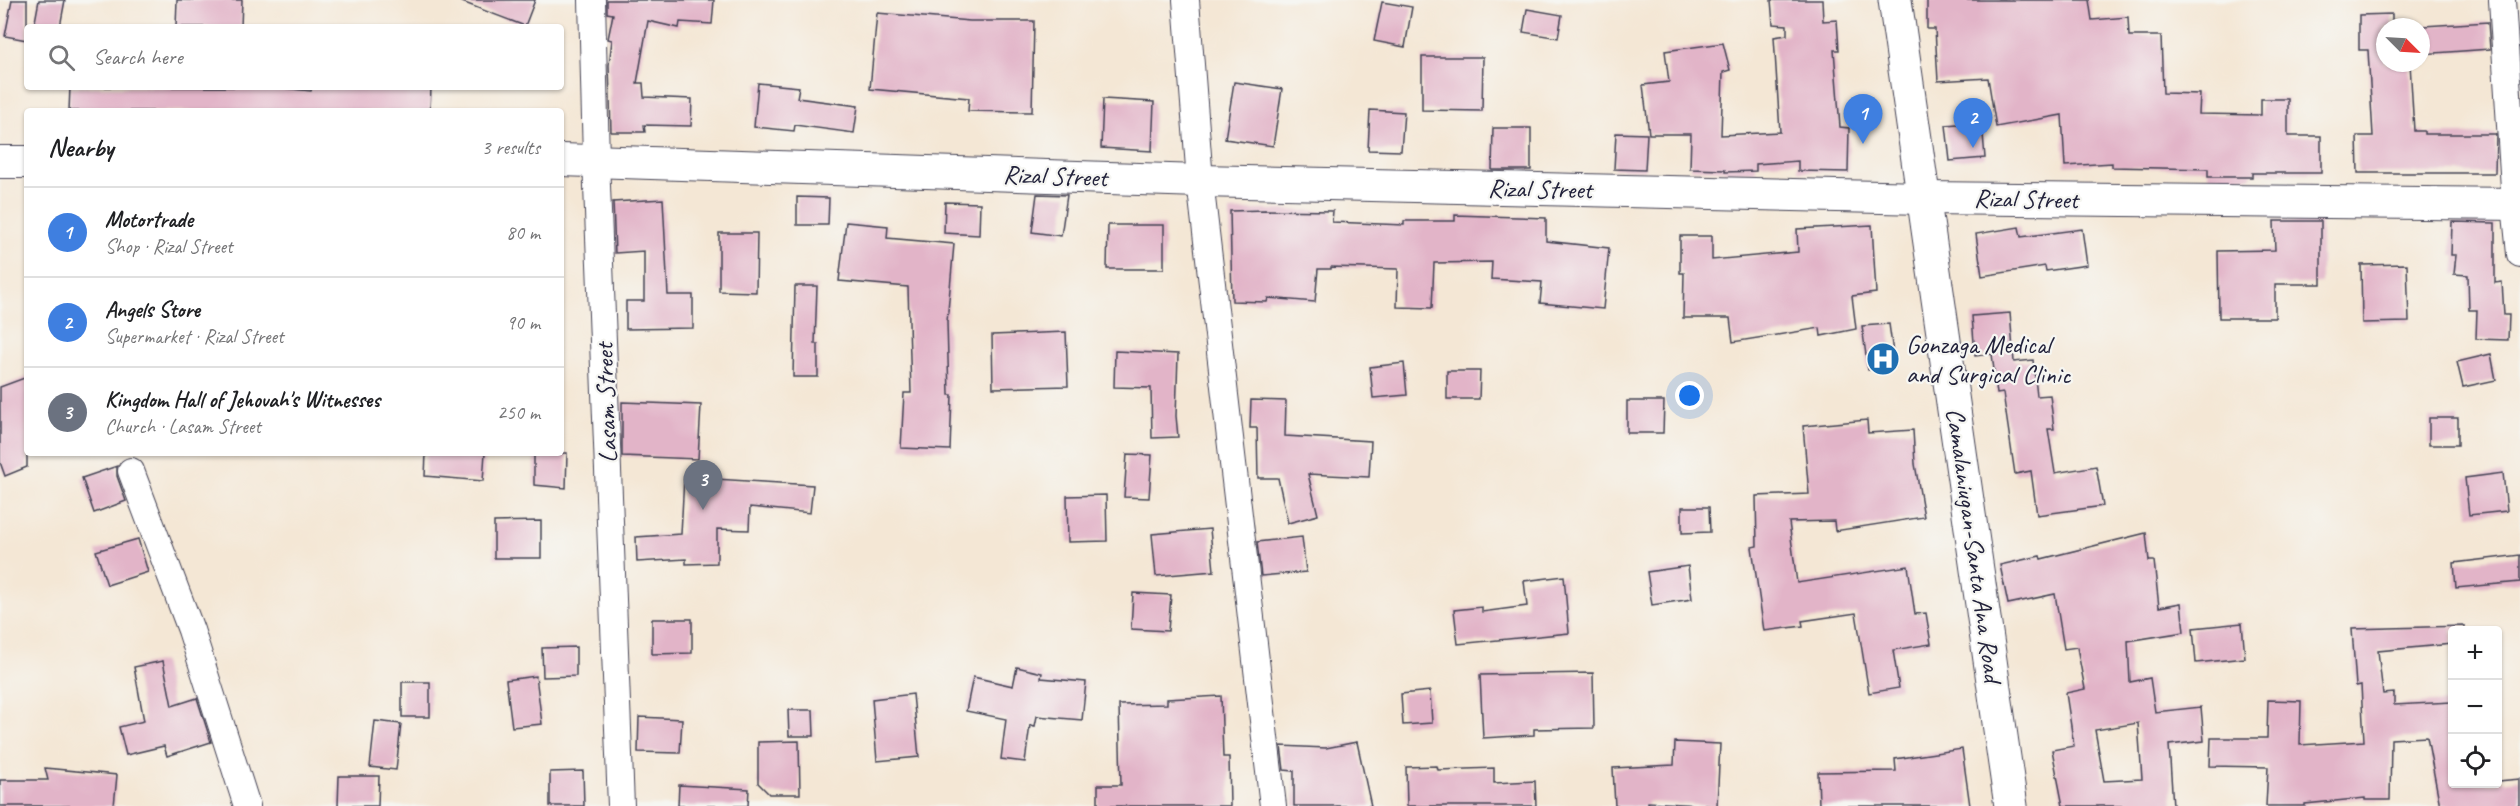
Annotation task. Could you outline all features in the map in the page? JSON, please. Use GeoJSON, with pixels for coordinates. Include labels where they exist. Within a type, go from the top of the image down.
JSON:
{"type":"FeatureCollection","features":[{"type":"Feature","properties":{"kind":"main road","name":"Camalaniugan-Santa Ana Road"},"geometry":{"type":"LineString","coordinates":[[1895,0],[2011,806]]}},
{"type":"Feature","properties":{"kind":"street","name":"Lasam Street"},"geometry":{"type":"LineString","coordinates":[[592,0],[621,806]]}},
{"type":"Feature","properties":{"kind":"street"},"geometry":{"type":"LineString","coordinates":[[1186,0],[1200,181],[1274,806]]}},
{"type":"Feature","properties":{"kind":"street"},"geometry":{"type":"LineString","coordinates":[[2502,0],[2520,254]]}},
{"type":"Feature","properties":{"kind":"street","name":"Rizal Street"},"geometry":{"type":"LineString","coordinates":[[564,160],[1200,181],[1924,198],[2517,204]]}},
{"type":"Feature","properties":{"kind":"street"},"geometry":{"type":"LineString","coordinates":[[0,162],[24,162]]}},
{"type":"Feature","properties":{"kind":"street"},"geometry":{"type":"LineString","coordinates":[[131,471],[191,630],[248,806]]}},
{"type":"Feature","properties":{"kind":"building"},"geometry":{"type":"Polygon","coordinates":[[[12,0],[27,0],[27,24],[24,24],[24,39],[5,36],[12,0]]]}},
{"type":"Feature","properties":{"kind":"building"},"geometry":{"type":"Polygon","coordinates":[[[39,0],[65,0],[61,24],[35,24],[39,0]]]}},
{"type":"Feature","properties":{"kind":"building"},"geometry":{"type":"Polygon","coordinates":[[[177,0],[242,0],[241,24],[176,24],[177,0]]]}},
{"type":"Feature","properties":{"kind":"building"},"geometry":{"type":"Polygon","coordinates":[[[462,0],[535,0],[526,24],[520,24],[462,2],[462,0]]]}},
{"type":"Feature","properties":{"kind":"building"},"geometry":{"type":"Polygon","coordinates":[[[607,0],[714,0],[712,24],[680,22],[679,28],[648,21],[637,83],[643,83],[644,97],[692,99],[691,126],[644,125],[645,132],[611,132],[609,65],[612,40],[608,39],[613,14],[607,13],[607,0]]]}},
{"type":"Feature","properties":{"kind":"building"},"geometry":{"type":"Polygon","coordinates":[[[1771,0],[1822,0],[1823,21],[1837,20],[1839,50],[1834,50],[1840,127],[1849,128],[1848,172],[1798,171],[1798,161],[1756,164],[1756,171],[1725,172],[1725,170],[1690,169],[1691,134],[1649,134],[1643,85],[1669,82],[1665,51],[1723,43],[1730,70],[1723,72],[1721,135],[1780,132],[1774,37],[1787,35],[1787,25],[1773,24],[1771,0]]]}},
{"type":"Feature","properties":{"kind":"building"},"geometry":{"type":"Polygon","coordinates":[[[1927,0],[2089,0],[2092,20],[2128,17],[2129,36],[2161,36],[2163,93],[2200,94],[2199,114],[2261,115],[2261,99],[2288,99],[2288,136],[2321,136],[2321,173],[2252,173],[2252,177],[2208,177],[2208,169],[2112,167],[2112,163],[2065,166],[2062,115],[1996,127],[1988,78],[1938,81],[1935,29],[1927,29],[1927,0]]]}},
{"type":"Feature","properties":{"kind":"building"},"geometry":{"type":"Polygon","coordinates":[[[1382,2],[1412,7],[1405,47],[1374,41],[1382,2]]]}},
{"type":"Feature","properties":{"kind":"building"},"geometry":{"type":"Polygon","coordinates":[[[1527,9],[1562,15],[1558,38],[1523,32],[1527,9]]]}},
{"type":"Feature","properties":{"kind":"building"},"geometry":{"type":"Polygon","coordinates":[[[877,13],[970,21],[1034,21],[1032,112],[968,111],[969,98],[870,89],[877,13]]]}},
{"type":"Feature","properties":{"kind":"building"},"geometry":{"type":"Polygon","coordinates":[[[2392,14],[2392,18],[2376,18],[2376,72],[2411,72],[2414,131],[2424,131],[2424,134],[2496,134],[2495,173],[2358,173],[2357,136],[2373,136],[2368,50],[2359,50],[2359,15],[2392,14]]]}},
{"type":"Feature","properties":{"kind":"building"},"geometry":{"type":"Polygon","coordinates":[[[2488,22],[2490,49],[2430,53],[2430,26],[2488,22]]]}},
{"type":"Feature","properties":{"kind":"building"},"geometry":{"type":"Polygon","coordinates":[[[1422,57],[1483,57],[1482,111],[1422,110],[1422,57]]]}},
{"type":"Feature","properties":{"kind":"building"},"geometry":{"type":"Polygon","coordinates":[[[1234,82],[1282,89],[1273,146],[1225,139],[1234,82]]]}},
{"type":"Feature","properties":{"kind":"building"},"geometry":{"type":"Polygon","coordinates":[[[758,83],[799,87],[797,98],[858,106],[854,133],[795,125],[794,131],[754,127],[758,83]]]}},
{"type":"Feature","properties":{"kind":"building"},"geometry":{"type":"Polygon","coordinates":[[[70,90],[431,90],[430,108],[69,108],[70,90]]]}},
{"type":"Feature","properties":{"kind":"building"},"geometry":{"type":"Polygon","coordinates":[[[1103,99],[1154,102],[1152,151],[1101,148],[1103,99]]]}},
{"type":"Feature","properties":{"kind":"building"},"geometry":{"type":"Polygon","coordinates":[[[1370,110],[1404,112],[1401,151],[1368,150],[1370,110]]]}},
{"type":"Feature","properties":{"kind":"building"},"geometry":{"type":"Polygon","coordinates":[[[1982,122],[1985,158],[1950,161],[1946,125],[1982,122]]]}},
{"type":"Feature","properties":{"kind":"building"},"geometry":{"type":"Polygon","coordinates":[[[1493,128],[1531,128],[1531,170],[1492,170],[1493,128]]]}},
{"type":"Feature","properties":{"kind":"building"},"geometry":{"type":"Polygon","coordinates":[[[1616,133],[1647,134],[1645,170],[1614,169],[1616,133]]]}},
{"type":"Feature","properties":{"kind":"building"},"geometry":{"type":"Polygon","coordinates":[[[1037,194],[1067,195],[1061,236],[1032,232],[1037,194]]]}},
{"type":"Feature","properties":{"kind":"building"},"geometry":{"type":"Polygon","coordinates":[[[797,197],[829,198],[828,225],[797,225],[797,197]]]}},
{"type":"Feature","properties":{"kind":"building"},"geometry":{"type":"Polygon","coordinates":[[[663,199],[668,295],[693,295],[693,328],[626,329],[626,301],[644,301],[644,251],[615,253],[613,202],[663,199]]]}},
{"type":"Feature","properties":{"kind":"building"},"geometry":{"type":"Polygon","coordinates":[[[945,202],[980,203],[979,235],[944,233],[945,202]]]}},
{"type":"Feature","properties":{"kind":"building"},"geometry":{"type":"Polygon","coordinates":[[[1230,211],[1333,211],[1332,222],[1404,225],[1404,221],[1455,221],[1455,215],[1546,218],[1546,241],[1609,248],[1603,309],[1540,303],[1542,282],[1491,279],[1492,262],[1434,263],[1432,308],[1397,307],[1398,269],[1331,267],[1331,269],[1318,269],[1315,302],[1268,298],[1267,302],[1232,301],[1230,211]]]}},
{"type":"Feature","properties":{"kind":"building"},"geometry":{"type":"Polygon","coordinates":[[[2274,221],[2321,221],[2321,284],[2275,284],[2275,318],[2219,318],[2218,251],[2275,250],[2274,221]]]}},
{"type":"Feature","properties":{"kind":"building"},"geometry":{"type":"Polygon","coordinates":[[[846,222],[888,226],[887,238],[954,244],[947,322],[949,395],[952,395],[950,450],[901,448],[904,393],[911,393],[908,287],[839,281],[846,222]]]}},
{"type":"Feature","properties":{"kind":"building"},"geometry":{"type":"Polygon","coordinates":[[[2452,222],[2495,223],[2495,283],[2502,282],[2504,315],[2509,315],[2508,340],[2476,339],[2477,310],[2469,310],[2468,275],[2454,274],[2456,255],[2451,255],[2452,222]]]}},
{"type":"Feature","properties":{"kind":"building"},"geometry":{"type":"Polygon","coordinates":[[[1108,225],[1164,225],[1164,269],[1107,269],[1108,225]]]}},
{"type":"Feature","properties":{"kind":"building"},"geometry":{"type":"Polygon","coordinates":[[[1872,225],[1876,293],[1852,296],[1856,329],[1821,336],[1820,328],[1733,342],[1730,318],[1683,318],[1684,273],[1680,273],[1680,236],[1712,236],[1712,260],[1798,252],[1797,229],[1872,225]]]}},
{"type":"Feature","properties":{"kind":"building"},"geometry":{"type":"Polygon","coordinates":[[[2019,227],[2021,237],[2082,229],[2087,265],[2046,271],[2045,266],[1982,276],[1976,234],[2019,227]]]}},
{"type":"Feature","properties":{"kind":"building"},"geometry":{"type":"Polygon","coordinates":[[[719,233],[757,233],[756,292],[719,291],[719,233]]]}},
{"type":"Feature","properties":{"kind":"building"},"geometry":{"type":"Polygon","coordinates":[[[2407,264],[2409,322],[2362,323],[2361,265],[2407,264]]]}},
{"type":"Feature","properties":{"kind":"building"},"geometry":{"type":"Polygon","coordinates":[[[795,286],[817,286],[815,344],[818,344],[818,377],[793,377],[795,286]]]}},
{"type":"Feature","properties":{"kind":"building"},"geometry":{"type":"Polygon","coordinates":[[[2010,313],[2014,362],[2033,360],[2037,396],[2050,395],[2054,429],[2048,429],[2055,473],[2096,466],[2103,506],[2037,515],[2031,471],[2015,474],[2003,393],[1997,394],[1992,354],[1975,356],[1972,316],[2010,313]]]}},
{"type":"Feature","properties":{"kind":"building"},"geometry":{"type":"Polygon","coordinates":[[[1889,324],[1895,367],[1868,370],[1862,326],[1889,324]]]}},
{"type":"Feature","properties":{"kind":"building"},"geometry":{"type":"Polygon","coordinates":[[[1066,332],[1068,386],[993,388],[992,335],[1066,332]]]}},
{"type":"Feature","properties":{"kind":"building"},"geometry":{"type":"Polygon","coordinates":[[[1115,351],[1178,354],[1176,416],[1178,437],[1152,438],[1151,388],[1114,387],[1115,351]]]}},
{"type":"Feature","properties":{"kind":"building"},"geometry":{"type":"Polygon","coordinates":[[[2491,354],[2496,380],[2463,387],[2457,362],[2491,354]]]}},
{"type":"Feature","properties":{"kind":"building"},"geometry":{"type":"Polygon","coordinates":[[[1404,363],[1407,395],[1373,398],[1370,367],[1404,363]]]}},
{"type":"Feature","properties":{"kind":"building"},"geometry":{"type":"Polygon","coordinates":[[[1447,371],[1480,371],[1479,399],[1447,399],[1447,371]]]}},
{"type":"Feature","properties":{"kind":"building"},"geometry":{"type":"Polygon","coordinates":[[[24,378],[24,456],[27,456],[27,467],[5,476],[0,462],[0,387],[24,378]]]}},
{"type":"Feature","properties":{"kind":"building"},"geometry":{"type":"Polygon","coordinates":[[[1251,400],[1286,401],[1285,436],[1371,441],[1369,477],[1308,474],[1318,515],[1288,523],[1278,478],[1258,478],[1257,428],[1250,428],[1251,400]]]}},
{"type":"Feature","properties":{"kind":"building"},"geometry":{"type":"Polygon","coordinates":[[[1627,401],[1664,401],[1663,433],[1627,433],[1627,401]]]}},
{"type":"Feature","properties":{"kind":"building"},"geometry":{"type":"Polygon","coordinates":[[[622,402],[701,405],[698,459],[622,456],[622,402]]]}},
{"type":"Feature","properties":{"kind":"building"},"geometry":{"type":"Polygon","coordinates":[[[2429,418],[2458,418],[2458,445],[2429,445],[2429,418]]]}},
{"type":"Feature","properties":{"kind":"building"},"geometry":{"type":"Polygon","coordinates":[[[1867,420],[1868,433],[1913,430],[1915,464],[1924,517],[1835,531],[1834,521],[1789,522],[1797,583],[1908,566],[1915,614],[1926,613],[1931,644],[1893,650],[1899,688],[1869,693],[1856,613],[1802,621],[1803,626],[1764,631],[1752,547],[1757,546],[1756,496],[1809,494],[1803,426],[1867,420]]]}},
{"type":"Feature","properties":{"kind":"building"},"geometry":{"type":"Polygon","coordinates":[[[564,453],[567,453],[566,488],[534,485],[534,456],[564,456],[564,453]]]}},
{"type":"Feature","properties":{"kind":"building"},"geometry":{"type":"Polygon","coordinates":[[[1127,454],[1152,455],[1149,498],[1124,497],[1127,454]]]}},
{"type":"Feature","properties":{"kind":"building"},"geometry":{"type":"Polygon","coordinates":[[[426,456],[485,456],[483,481],[425,476],[426,456]]]}},
{"type":"Feature","properties":{"kind":"building"},"geometry":{"type":"Polygon","coordinates":[[[117,466],[117,476],[126,501],[94,513],[82,478],[117,466]]]}},
{"type":"Feature","properties":{"kind":"building"},"geometry":{"type":"Polygon","coordinates":[[[2503,473],[2507,511],[2469,515],[2465,478],[2503,473]]]}},
{"type":"Feature","properties":{"kind":"building"},"geometry":{"type":"Polygon","coordinates":[[[684,477],[813,485],[810,513],[750,507],[749,530],[717,529],[717,563],[686,564],[686,559],[637,562],[636,537],[681,534],[684,477]]]}},
{"type":"Feature","properties":{"kind":"building"},"geometry":{"type":"Polygon","coordinates":[[[1106,495],[1107,541],[1068,542],[1067,496],[1106,495]]]}},
{"type":"Feature","properties":{"kind":"building"},"geometry":{"type":"Polygon","coordinates":[[[1682,507],[1709,507],[1710,532],[1682,533],[1682,507]]]}},
{"type":"Feature","properties":{"kind":"building"},"geometry":{"type":"Polygon","coordinates":[[[541,521],[541,558],[494,558],[494,522],[541,521]]]}},
{"type":"Feature","properties":{"kind":"building"},"geometry":{"type":"Polygon","coordinates":[[[1210,529],[1214,571],[1156,576],[1152,534],[1210,529]]]}},
{"type":"Feature","properties":{"kind":"building"},"geometry":{"type":"Polygon","coordinates":[[[2146,533],[2149,561],[2154,561],[2159,607],[2181,603],[2184,632],[2128,641],[2130,682],[2150,678],[2155,712],[2201,707],[2204,741],[2169,745],[2173,806],[2063,806],[2052,750],[2074,746],[2066,693],[2085,689],[2077,647],[2064,649],[2055,594],[2008,604],[2000,565],[2040,556],[2041,559],[2146,533]],[[2138,723],[2095,730],[2104,781],[2142,779],[2138,723]]]}},
{"type":"Feature","properties":{"kind":"building"},"geometry":{"type":"Polygon","coordinates":[[[1302,537],[1306,572],[1261,576],[1257,542],[1302,537]]]}},
{"type":"Feature","properties":{"kind":"building"},"geometry":{"type":"Polygon","coordinates":[[[138,539],[148,572],[107,585],[96,551],[138,539]]]}},
{"type":"Feature","properties":{"kind":"building"},"geometry":{"type":"Polygon","coordinates":[[[2520,555],[2520,582],[2456,588],[2454,563],[2520,555]]]}},
{"type":"Feature","properties":{"kind":"building"},"geometry":{"type":"Polygon","coordinates":[[[1688,566],[1692,599],[1652,605],[1647,572],[1688,566]]]}},
{"type":"Feature","properties":{"kind":"building"},"geometry":{"type":"Polygon","coordinates":[[[1564,576],[1569,633],[1458,644],[1454,610],[1482,607],[1482,612],[1527,606],[1524,581],[1564,576]]]}},
{"type":"Feature","properties":{"kind":"building"},"geometry":{"type":"Polygon","coordinates":[[[1133,593],[1171,595],[1168,631],[1131,629],[1133,593]]]}},
{"type":"Feature","properties":{"kind":"building"},"geometry":{"type":"Polygon","coordinates":[[[652,619],[692,619],[692,653],[652,654],[652,619]]]}},
{"type":"Feature","properties":{"kind":"building"},"geometry":{"type":"Polygon","coordinates":[[[2242,623],[2245,658],[2196,663],[2193,628],[2242,623]]]}},
{"type":"Feature","properties":{"kind":"building"},"geometry":{"type":"Polygon","coordinates":[[[2448,626],[2448,644],[2378,651],[2383,694],[2394,693],[2394,705],[2448,702],[2448,788],[2502,788],[2502,781],[2520,779],[2520,806],[2440,806],[2427,737],[2391,739],[2390,800],[2365,800],[2365,798],[2305,804],[2305,806],[2266,806],[2268,767],[2210,766],[2211,738],[2267,738],[2268,700],[2301,701],[2300,745],[2364,741],[2361,685],[2356,686],[2352,629],[2448,626]]]}},
{"type":"Feature","properties":{"kind":"building"},"geometry":{"type":"Polygon","coordinates":[[[576,647],[576,676],[543,677],[542,648],[576,647]]]}},
{"type":"Feature","properties":{"kind":"building"},"geometry":{"type":"Polygon","coordinates":[[[163,661],[172,706],[197,698],[211,742],[167,756],[164,746],[126,755],[119,727],[144,721],[134,667],[163,661]]]}},
{"type":"Feature","properties":{"kind":"building"},"geometry":{"type":"Polygon","coordinates":[[[1017,667],[1042,673],[1041,678],[1086,682],[1082,720],[1037,716],[1035,726],[1030,725],[1025,762],[1001,759],[1006,719],[966,711],[973,677],[1013,686],[1017,667]]]}},
{"type":"Feature","properties":{"kind":"building"},"geometry":{"type":"Polygon","coordinates":[[[1593,673],[1594,728],[1534,729],[1534,735],[1483,738],[1480,675],[1593,673]]]}},
{"type":"Feature","properties":{"kind":"building"},"geometry":{"type":"Polygon","coordinates":[[[536,676],[542,724],[512,727],[506,680],[536,676]]]}},
{"type":"Feature","properties":{"kind":"building"},"geometry":{"type":"Polygon","coordinates":[[[402,682],[430,682],[430,717],[402,717],[402,682]]]}},
{"type":"Feature","properties":{"kind":"building"},"geometry":{"type":"Polygon","coordinates":[[[1430,691],[1432,723],[1403,725],[1401,694],[1430,691]]]}},
{"type":"Feature","properties":{"kind":"building"},"geometry":{"type":"Polygon","coordinates":[[[913,694],[919,757],[877,761],[872,699],[913,694]]]}},
{"type":"Feature","properties":{"kind":"building"},"geometry":{"type":"Polygon","coordinates":[[[1221,696],[1223,757],[1229,757],[1230,806],[1098,806],[1098,785],[1121,785],[1119,705],[1167,704],[1167,699],[1221,696]]]}},
{"type":"Feature","properties":{"kind":"building"},"geometry":{"type":"Polygon","coordinates":[[[788,710],[813,710],[814,736],[789,736],[788,710]]]}},
{"type":"Feature","properties":{"kind":"building"},"geometry":{"type":"Polygon","coordinates":[[[639,717],[682,719],[680,753],[638,752],[639,717]]]}},
{"type":"Feature","properties":{"kind":"building"},"geometry":{"type":"Polygon","coordinates":[[[375,721],[401,724],[396,770],[370,767],[375,721]]]}},
{"type":"Feature","properties":{"kind":"building"},"geometry":{"type":"Polygon","coordinates":[[[799,741],[800,794],[769,794],[758,783],[758,742],[799,741]]]}},
{"type":"Feature","properties":{"kind":"building"},"geometry":{"type":"Polygon","coordinates":[[[1357,742],[1371,806],[1294,806],[1294,771],[1284,770],[1281,746],[1326,748],[1357,742]]]}},
{"type":"Feature","properties":{"kind":"building"},"geometry":{"type":"Polygon","coordinates":[[[1675,742],[1720,744],[1717,806],[1648,802],[1648,806],[1615,806],[1613,768],[1674,765],[1675,742]]]}},
{"type":"Feature","properties":{"kind":"building"},"geometry":{"type":"Polygon","coordinates":[[[1962,749],[1970,806],[1819,806],[1818,772],[1896,771],[1895,759],[1962,749]]]}},
{"type":"Feature","properties":{"kind":"building"},"geometry":{"type":"Polygon","coordinates":[[[1437,766],[1438,770],[1494,768],[1494,783],[1535,781],[1536,806],[1407,806],[1406,767],[1437,766]]]}},
{"type":"Feature","properties":{"kind":"building"},"geometry":{"type":"Polygon","coordinates":[[[45,768],[117,775],[114,806],[0,806],[0,780],[48,780],[45,768]]]}},
{"type":"Feature","properties":{"kind":"building"},"geometry":{"type":"Polygon","coordinates":[[[583,771],[584,806],[550,806],[550,772],[583,771]]]}},
{"type":"Feature","properties":{"kind":"building"},"geometry":{"type":"Polygon","coordinates":[[[339,776],[379,776],[378,806],[338,806],[339,776]]]}},
{"type":"Feature","properties":{"kind":"building"},"geometry":{"type":"Polygon","coordinates":[[[679,785],[749,789],[748,806],[678,806],[679,785]]]}},
{"type":"Feature","properties":{"kind":"place","name":"Motortrade"},"geometry":{"type":"Point","coordinates":[1863,144]}},
{"type":"Feature","properties":{"kind":"place","name":"Angels Store"},"geometry":{"type":"Point","coordinates":[1973,148]}},
{"type":"Feature","properties":{"kind":"place","name":"Gonzaga Medical and Surgical Clinic"},"geometry":{"type":"Point","coordinates":[1883,359]}},
{"type":"Feature","properties":{"kind":"place","name":"Kingdom Hall of Jehovah's Witnesses"},"geometry":{"type":"Point","coordinates":[703,510]}}]}
